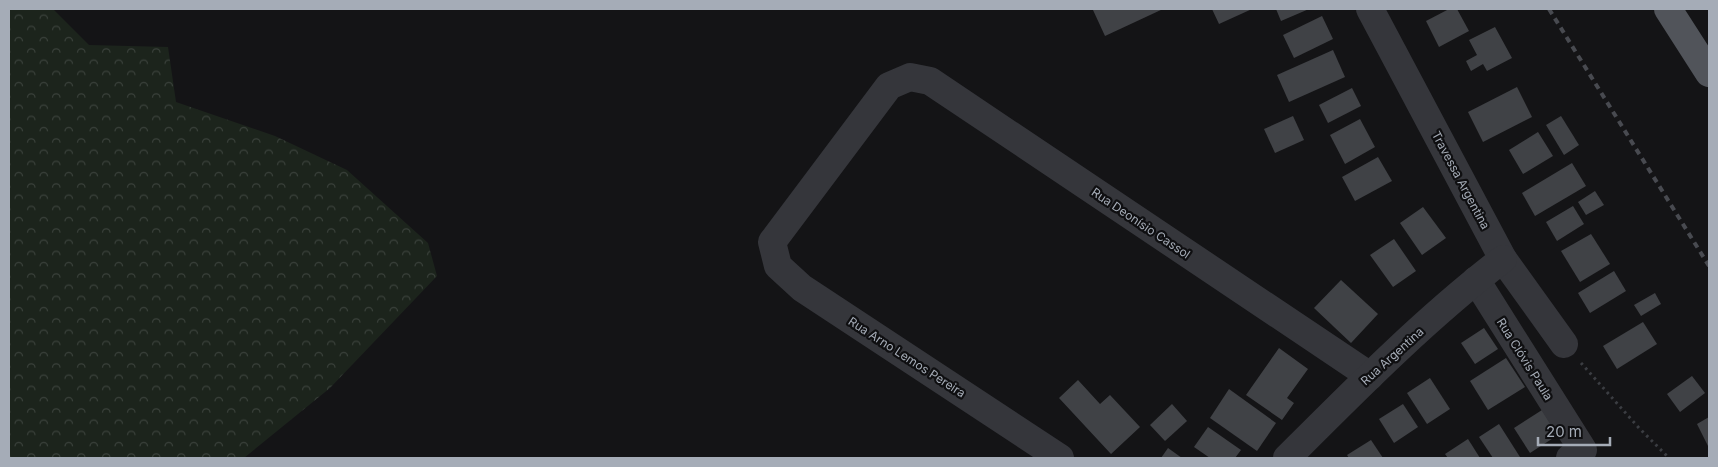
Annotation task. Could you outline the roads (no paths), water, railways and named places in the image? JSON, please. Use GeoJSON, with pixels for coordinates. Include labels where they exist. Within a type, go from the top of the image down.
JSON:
{"type":"FeatureCollection","features":[{"type":"Feature","properties":{"kind":"main road"},"geometry":{"type":"LineString","coordinates":[[1668,9],[1709,73]]}},
{"type":"Feature","properties":{"kind":"street","name":"Travessa Argentina"},"geometry":{"type":"LineString","coordinates":[[1370,9],[1503,259],[1564,344]]}},
{"type":"Feature","properties":{"kind":"street","name":"Rua Deonísio Cassol"},"geometry":{"type":"LineString","coordinates":[[772,242],[889,86],[910,78],[930,82],[1370,376]]}},
{"type":"Feature","properties":{"kind":"street","name":"Rua Arno Lemos Pereira"},"geometry":{"type":"LineString","coordinates":[[772,242],[778,266],[802,288],[1060,458]]}},
{"type":"Feature","properties":{"kind":"street","name":"Rua Argentina"},"geometry":{"type":"LineString","coordinates":[[1286,458],[1370,376],[1476,280],[1503,259]]}},
{"type":"Feature","properties":{"kind":"street","name":"Rua Clóvis Paula"},"geometry":{"type":"LineString","coordinates":[[1476,280],[1583,450],[1570,458]]}},
{"type":"Feature","properties":{"kind":"railway"},"geometry":{"type":"LineString","coordinates":[[1549,9],[1709,266]]}}]}
